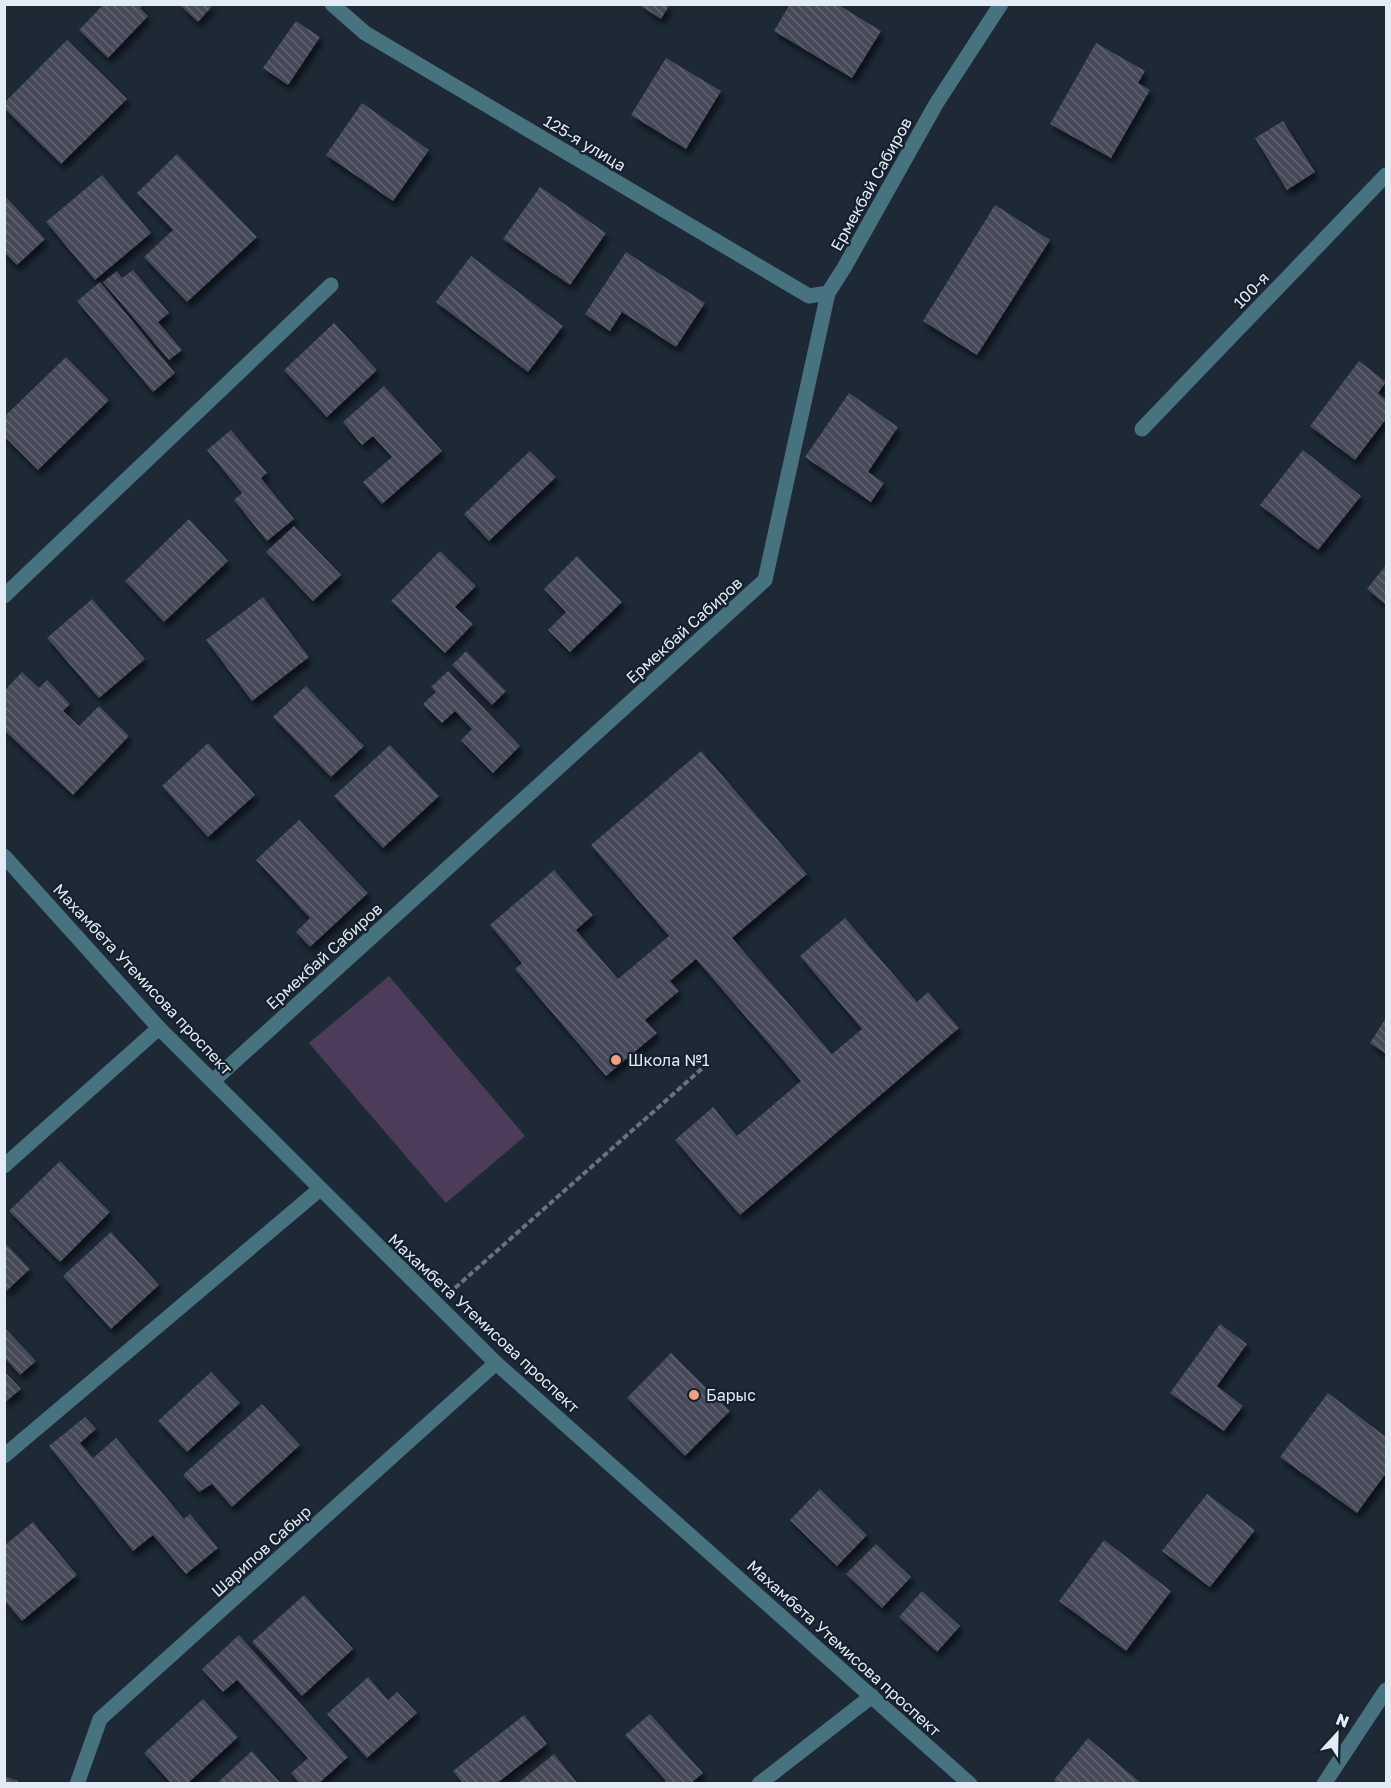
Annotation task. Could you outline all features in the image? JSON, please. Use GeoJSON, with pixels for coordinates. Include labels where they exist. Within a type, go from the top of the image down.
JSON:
{"type":"FeatureCollection","features":[{"type":"Feature","properties":{"kind":"street","name":"125-я улица"},"geometry":{"type":"LineString","coordinates":[[332,4],[365,33],[809,296],[828,293]]}},
{"type":"Feature","properties":{"kind":"street","name":"Ермекбай Сабиров"},"geometry":{"type":"LineString","coordinates":[[213,1082],[765,580],[828,293],[936,104],[1001,4]]}},
{"type":"Feature","properties":{"kind":"street","name":"100-я"},"geometry":{"type":"LineString","coordinates":[[1142,429],[1386,175]]}},
{"type":"Feature","properties":{"kind":"street"},"geometry":{"type":"LineString","coordinates":[[4,596],[331,285]]}},
{"type":"Feature","properties":{"kind":"street","name":"Махамбета Утемисова проспект"},"geometry":{"type":"LineString","coordinates":[[4,856],[159,1028],[496,1364],[970,1784]]}},
{"type":"Feature","properties":{"kind":"street"},"geometry":{"type":"LineString","coordinates":[[4,1166],[159,1028]]}},
{"type":"Feature","properties":{"kind":"street"},"geometry":{"type":"LineString","coordinates":[[4,1456],[320,1189]]}},
{"type":"Feature","properties":{"kind":"street","name":"Шарипов Сабыр"},"geometry":{"type":"LineString","coordinates":[[77,1784],[100,1719],[496,1364]]}},
{"type":"Feature","properties":{"kind":"street"},"geometry":{"type":"LineString","coordinates":[[1324,1784],[1386,1690]]}},
{"type":"Feature","properties":{"kind":"street"},"geometry":{"type":"LineString","coordinates":[[759,1784],[872,1696]]}},
{"type":"Feature","properties":{"kind":"path"},"geometry":{"type":"LineString","coordinates":[[437,1305],[706,1065]]}},
{"type":"Feature","properties":{"kind":"shaded area"},"geometry":{"type":"Polygon","coordinates":[[[389,976],[525,1136],[446,1203],[309,1043],[389,976]]]}},
{"type":"Feature","properties":{"kind":"building"},"geometry":{"type":"Polygon","coordinates":[[[104,4],[144,4],[140,8],[148,16],[108,58],[79,30],[104,4]]]}},
{"type":"Feature","properties":{"kind":"building"},"geometry":{"type":"Polygon","coordinates":[[[179,4],[214,4],[198,22],[179,4]]]}},
{"type":"Feature","properties":{"kind":"building"},"geometry":{"type":"Polygon","coordinates":[[[638,4],[670,4],[661,19],[638,4]]]}},
{"type":"Feature","properties":{"kind":"building"},"geometry":{"type":"Polygon","coordinates":[[[790,4],[837,4],[881,31],[852,78],[774,31],[790,4]]]}},
{"type":"Feature","properties":{"kind":"building"},"geometry":{"type":"Polygon","coordinates":[[[296,21],[320,37],[288,85],[263,68],[296,21]]]}},
{"type":"Feature","properties":{"kind":"building"},"geometry":{"type":"Polygon","coordinates":[[[67,40],[127,99],[61,164],[4,108],[4,103],[67,40]]]}},
{"type":"Feature","properties":{"kind":"building"},"geometry":{"type":"Polygon","coordinates":[[[1096,43],[1145,71],[1138,83],[1150,90],[1111,158],[1050,124],[1096,43]]]}},
{"type":"Feature","properties":{"kind":"building"},"geometry":{"type":"Polygon","coordinates":[[[666,58],[721,91],[686,149],[631,115],[666,58]]]}},
{"type":"Feature","properties":{"kind":"building"},"geometry":{"type":"Polygon","coordinates":[[[362,103],[429,150],[393,201],[326,155],[362,103]]]}},
{"type":"Feature","properties":{"kind":"building"},"geometry":{"type":"Polygon","coordinates":[[[1283,121],[1315,172],[1287,190],[1255,138],[1283,121]]]}},
{"type":"Feature","properties":{"kind":"building"},"geometry":{"type":"Polygon","coordinates":[[[177,154],[257,237],[187,302],[144,257],[173,230],[137,193],[177,154]]]}},
{"type":"Feature","properties":{"kind":"building"},"geometry":{"type":"Polygon","coordinates":[[[102,175],[151,233],[95,280],[46,222],[102,175]]]}},
{"type":"Feature","properties":{"kind":"building"},"geometry":{"type":"Polygon","coordinates":[[[540,187],[606,233],[570,285],[503,239],[540,187]]]}},
{"type":"Feature","properties":{"kind":"building"},"geometry":{"type":"Polygon","coordinates":[[[4,195],[45,239],[17,265],[4,252],[4,195]]]}},
{"type":"Feature","properties":{"kind":"building"},"geometry":{"type":"Polygon","coordinates":[[[995,205],[1050,240],[977,355],[923,321],[995,205]]]}},
{"type":"Feature","properties":{"kind":"building"},"geometry":{"type":"Polygon","coordinates":[[[626,252],[705,303],[676,347],[622,312],[610,331],[585,314],[626,252]]]}},
{"type":"Feature","properties":{"kind":"building"},"geometry":{"type":"Polygon","coordinates":[[[471,256],[563,326],[528,372],[436,302],[471,256]]]}},
{"type":"Feature","properties":{"kind":"building"},"geometry":{"type":"Polygon","coordinates":[[[133,270],[169,313],[158,322],[182,350],[169,360],[103,282],[117,271],[122,278],[133,270]]]}},
{"type":"Feature","properties":{"kind":"building"},"geometry":{"type":"Polygon","coordinates":[[[100,282],[175,373],[153,392],[77,301],[100,282]]]}},
{"type":"Feature","properties":{"kind":"building"},"geometry":{"type":"Polygon","coordinates":[[[334,323],[377,370],[327,417],[284,370],[334,323]]]}},
{"type":"Feature","properties":{"kind":"building"},"geometry":{"type":"Polygon","coordinates":[[[66,357],[109,400],[38,470],[4,436],[4,417],[66,357]]]}},
{"type":"Feature","properties":{"kind":"building"},"geometry":{"type":"Polygon","coordinates":[[[1359,361],[1386,382],[1378,393],[1386,400],[1386,419],[1355,460],[1310,426],[1359,361]]]}},
{"type":"Feature","properties":{"kind":"building"},"geometry":{"type":"Polygon","coordinates":[[[384,386],[442,451],[382,504],[363,482],[392,457],[373,436],[362,445],[343,422],[384,386]]]}},
{"type":"Feature","properties":{"kind":"building"},"geometry":{"type":"Polygon","coordinates":[[[849,393],[898,427],[868,472],[884,483],[871,502],[805,457],[849,393]]]}},
{"type":"Feature","properties":{"kind":"building"},"geometry":{"type":"Polygon","coordinates":[[[231,430],[267,473],[261,478],[294,519],[267,541],[234,500],[242,493],[207,450],[231,430]]]}},
{"type":"Feature","properties":{"kind":"building"},"geometry":{"type":"Polygon","coordinates":[[[1303,450],[1361,496],[1318,550],[1260,505],[1303,450]]]}},
{"type":"Feature","properties":{"kind":"building"},"geometry":{"type":"Polygon","coordinates":[[[530,451],[556,477],[489,541],[464,514],[530,451]]]}},
{"type":"Feature","properties":{"kind":"building"},"geometry":{"type":"Polygon","coordinates":[[[189,519],[228,561],[164,622],[125,581],[189,519]]]}},
{"type":"Feature","properties":{"kind":"building"},"geometry":{"type":"Polygon","coordinates":[[[294,526],[341,575],[313,601],[266,552],[294,526]]]}},
{"type":"Feature","properties":{"kind":"building"},"geometry":{"type":"Polygon","coordinates":[[[440,551],[476,586],[455,607],[473,624],[445,653],[391,601],[440,551]]]}},
{"type":"Feature","properties":{"kind":"building"},"geometry":{"type":"Polygon","coordinates":[[[577,556],[622,602],[570,652],[548,630],[566,612],[544,589],[577,556]]]}},
{"type":"Feature","properties":{"kind":"building"},"geometry":{"type":"Polygon","coordinates":[[[1386,565],[1386,605],[1367,589],[1386,565]]]}},
{"type":"Feature","properties":{"kind":"building"},"geometry":{"type":"Polygon","coordinates":[[[263,597],[309,657],[252,701],[206,640],[263,597]]]}},
{"type":"Feature","properties":{"kind":"building"},"geometry":{"type":"Polygon","coordinates":[[[92,599],[145,659],[99,698],[47,638],[92,599]]]}},
{"type":"Feature","properties":{"kind":"building"},"geometry":{"type":"Polygon","coordinates":[[[466,651],[506,691],[492,705],[452,665],[466,651]]]}},
{"type":"Feature","properties":{"kind":"building"},"geometry":{"type":"Polygon","coordinates":[[[448,671],[520,746],[493,773],[461,740],[472,729],[455,711],[442,723],[423,704],[436,692],[431,687],[448,671]]]}},
{"type":"Feature","properties":{"kind":"building"},"geometry":{"type":"Polygon","coordinates":[[[22,672],[39,688],[47,680],[70,704],[63,711],[79,726],[99,706],[129,736],[73,795],[5,731],[5,690],[22,672]]]}},
{"type":"Feature","properties":{"kind":"building"},"geometry":{"type":"Polygon","coordinates":[[[306,686],[364,746],[331,777],[273,717],[306,686]]]}},
{"type":"Feature","properties":{"kind":"building"},"geometry":{"type":"Polygon","coordinates":[[[208,743],[255,795],[208,837],[162,786],[208,743]]]}},
{"type":"Feature","properties":{"kind":"building"},"geometry":{"type":"Polygon","coordinates":[[[390,745],[439,796],[383,848],[334,796],[390,745]]]}},
{"type":"Feature","properties":{"kind":"building","name":"Школа №1"},"geometry":{"type":"Polygon","coordinates":[[[701,751],[807,874],[732,938],[832,1054],[862,1029],[800,956],[845,918],[917,1002],[928,992],[959,1028],[740,1215],[675,1140],[713,1107],[737,1136],[801,1081],[696,959],[670,981],[679,991],[645,1020],[657,1033],[606,1076],[515,969],[522,963],[490,925],[554,870],[593,915],[576,930],[618,979],[669,936],[591,845],[701,751]]]}},
{"type":"Feature","properties":{"kind":"building"},"geometry":{"type":"Polygon","coordinates":[[[299,820],[368,893],[310,947],[296,932],[310,918],[256,860],[299,820]]]}},
{"type":"Feature","properties":{"kind":"building"},"geometry":{"type":"Polygon","coordinates":[[[1386,1018],[1386,1054],[1370,1043],[1386,1018]]]}},
{"type":"Feature","properties":{"kind":"building"},"geometry":{"type":"Polygon","coordinates":[[[60,1161],[110,1212],[60,1262],[9,1211],[60,1161]]]}},
{"type":"Feature","properties":{"kind":"building"},"geometry":{"type":"Polygon","coordinates":[[[111,1232],[159,1285],[111,1329],[63,1276],[111,1232]]]}},
{"type":"Feature","properties":{"kind":"building"},"geometry":{"type":"Polygon","coordinates":[[[4,1242],[30,1269],[4,1293],[4,1242]]]}},
{"type":"Feature","properties":{"kind":"building"},"geometry":{"type":"Polygon","coordinates":[[[1220,1324],[1247,1344],[1217,1386],[1243,1406],[1224,1431],[1170,1393],[1220,1324]]]}},
{"type":"Feature","properties":{"kind":"building"},"geometry":{"type":"Polygon","coordinates":[[[4,1327],[36,1361],[20,1375],[4,1357],[4,1327]]]}},
{"type":"Feature","properties":{"kind":"building"},"geometry":{"type":"Polygon","coordinates":[[[671,1353],[730,1411],[685,1456],[627,1398],[671,1353]]]}},
{"type":"Feature","properties":{"kind":"building"},"geometry":{"type":"Polygon","coordinates":[[[4,1371],[21,1389],[4,1403],[4,1371]]]}},
{"type":"Feature","properties":{"kind":"building"},"geometry":{"type":"Polygon","coordinates":[[[211,1372],[240,1403],[187,1452],[158,1421],[211,1372]]]}},
{"type":"Feature","properties":{"kind":"building"},"geometry":{"type":"Polygon","coordinates":[[[1328,1393],[1386,1437],[1386,1473],[1357,1513],[1280,1457],[1328,1393]]]}},
{"type":"Feature","properties":{"kind":"building"},"geometry":{"type":"Polygon","coordinates":[[[262,1404],[300,1445],[232,1507],[212,1484],[199,1492],[183,1475],[262,1404]]]}},
{"type":"Feature","properties":{"kind":"building"},"geometry":{"type":"Polygon","coordinates":[[[85,1417],[96,1429],[80,1443],[93,1458],[116,1438],[184,1519],[190,1514],[218,1548],[186,1574],[153,1535],[133,1551],[49,1446],[85,1417]]]}},
{"type":"Feature","properties":{"kind":"building"},"geometry":{"type":"Polygon","coordinates":[[[820,1489],[867,1535],[837,1566],[790,1520],[820,1489]]]}},
{"type":"Feature","properties":{"kind":"building"},"geometry":{"type":"Polygon","coordinates":[[[1207,1494],[1255,1530],[1210,1587],[1162,1551],[1207,1494]]]}},
{"type":"Feature","properties":{"kind":"building"},"geometry":{"type":"Polygon","coordinates":[[[33,1522],[77,1575],[22,1621],[4,1600],[4,1546],[33,1522]]]}},
{"type":"Feature","properties":{"kind":"building"},"geometry":{"type":"Polygon","coordinates":[[[1104,1540],[1171,1591],[1126,1651],[1059,1601],[1104,1540]]]}},
{"type":"Feature","properties":{"kind":"building"},"geometry":{"type":"Polygon","coordinates":[[[876,1544],[911,1577],[882,1608],[846,1574],[876,1544]]]}},
{"type":"Feature","properties":{"kind":"building"},"geometry":{"type":"Polygon","coordinates":[[[922,1591],[960,1626],[937,1652],[899,1617],[922,1591]]]}},
{"type":"Feature","properties":{"kind":"building"},"geometry":{"type":"Polygon","coordinates":[[[304,1595],[353,1649],[302,1696],[252,1642],[304,1595]]]}},
{"type":"Feature","properties":{"kind":"building"},"geometry":{"type":"Polygon","coordinates":[[[239,1635],[348,1757],[318,1784],[300,1784],[291,1773],[308,1758],[237,1680],[223,1692],[202,1669],[239,1635]]]}},
{"type":"Feature","properties":{"kind":"building"},"geometry":{"type":"Polygon","coordinates":[[[368,1677],[388,1700],[397,1692],[417,1713],[367,1758],[327,1714],[368,1677]]]}},
{"type":"Feature","properties":{"kind":"building"},"geometry":{"type":"Polygon","coordinates":[[[203,1699],[238,1737],[187,1784],[172,1784],[144,1753],[203,1699]]]}},
{"type":"Feature","properties":{"kind":"building"},"geometry":{"type":"Polygon","coordinates":[[[650,1714],[703,1773],[690,1784],[662,1784],[666,1781],[625,1735],[650,1714]]]}},
{"type":"Feature","properties":{"kind":"building"},"geometry":{"type":"Polygon","coordinates":[[[524,1715],[547,1744],[496,1784],[463,1784],[453,1771],[524,1715]]]}},
{"type":"Feature","properties":{"kind":"building"},"geometry":{"type":"Polygon","coordinates":[[[1088,1738],[1142,1784],[1059,1784],[1054,1780],[1088,1738]]]}},
{"type":"Feature","properties":{"kind":"building"},"geometry":{"type":"Polygon","coordinates":[[[252,1751],[281,1784],[216,1784],[252,1751]]]}},
{"type":"Feature","properties":{"kind":"building"},"geometry":{"type":"Polygon","coordinates":[[[554,1754],[578,1784],[517,1784],[554,1754]]]}},
{"type":"Feature","properties":{"kind":"building"},"geometry":{"type":"Polygon","coordinates":[[[4,1776],[18,1781],[17,1784],[4,1784],[4,1776]]]}},
{"type":"Feature","properties":{"kind":"place","name":"Школа №1"},"geometry":{"type":"Point","coordinates":[616,1060]}},
{"type":"Feature","properties":{"kind":"place","name":"Барыс"},"geometry":{"type":"Point","coordinates":[694,1395]}}]}
